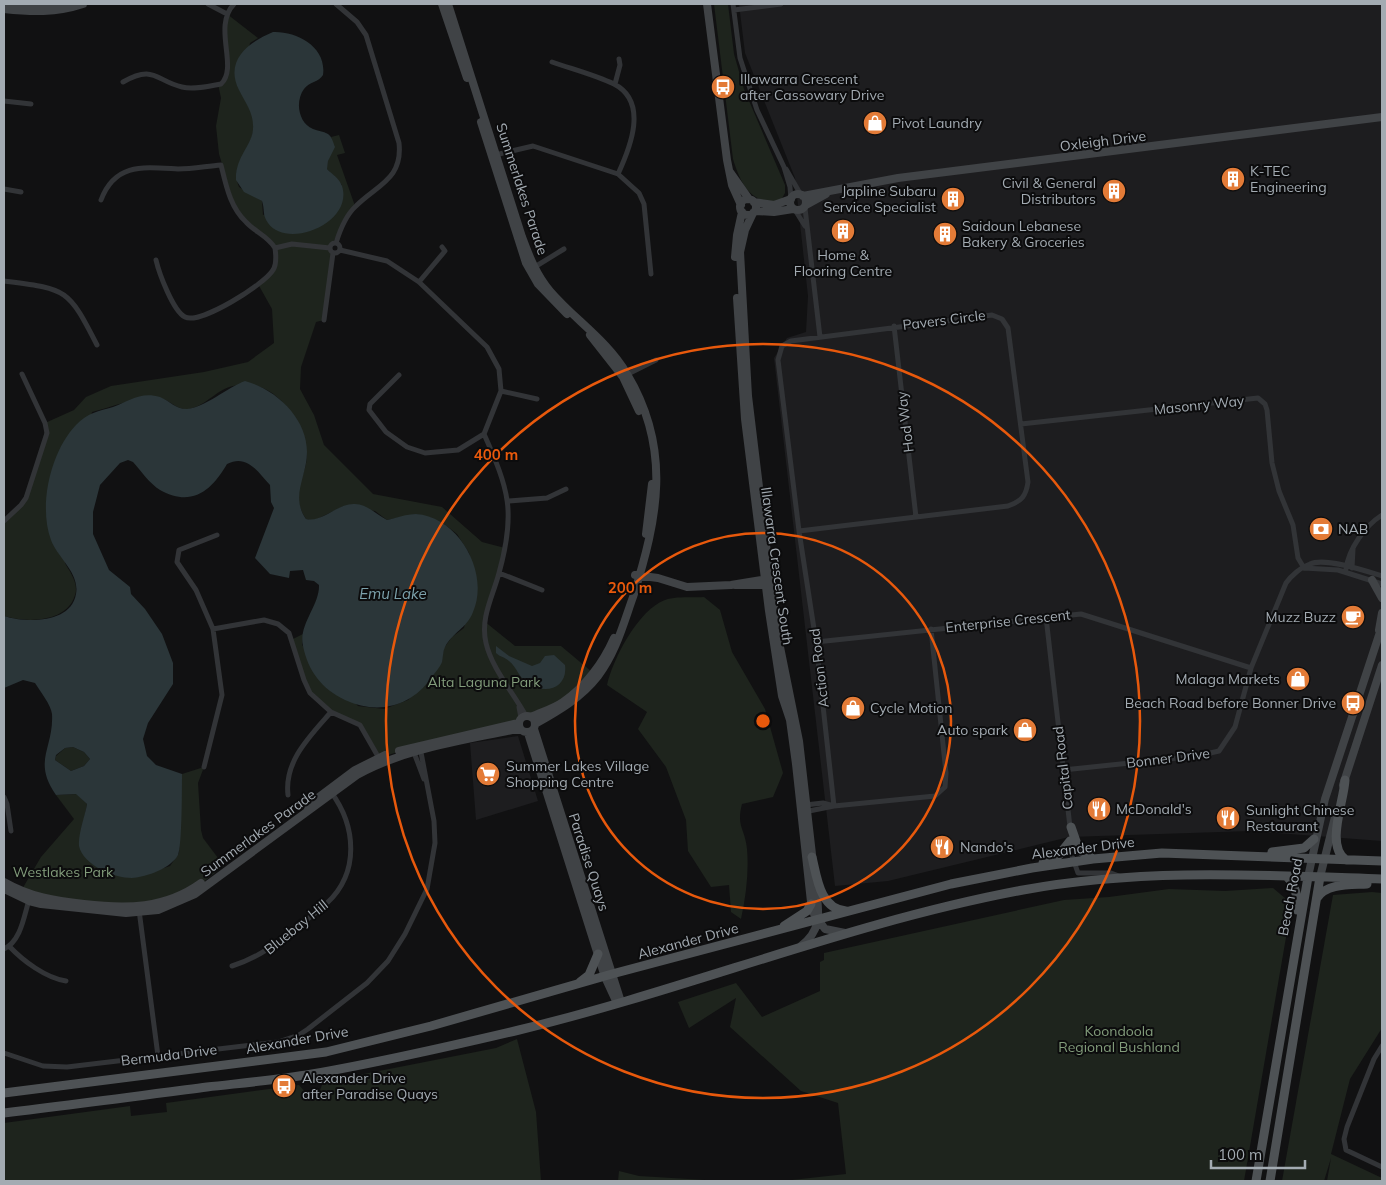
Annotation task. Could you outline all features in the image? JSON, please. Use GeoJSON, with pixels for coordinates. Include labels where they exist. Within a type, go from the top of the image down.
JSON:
{"type":"FeatureCollection","features":[{"type":"Feature","properties":{"kind":"main road"},"geometry":{"type":"LineString","coordinates":[[1344,780],[1344,797],[1335,843],[1337,852],[1346,860]]}},
{"type":"Feature","properties":{"kind":"main road"},"geometry":{"type":"LineString","coordinates":[[1070,827],[1079,850],[1093,859]]}},
{"type":"Feature","properties":{"kind":"main road"},"geometry":{"type":"LineString","coordinates":[[1232,854],[1250,851],[1290,851],[1308,846],[1314,840]]}},
{"type":"Feature","properties":{"kind":"main road"},"geometry":{"type":"LineString","coordinates":[[1032,868],[1055,858],[1070,841]]}},
{"type":"Feature","properties":{"kind":"main road","name":"Alexander Drive"},"geometry":{"type":"LineString","coordinates":[[4,1094],[326,1052],[431,1026],[951,884],[1032,868],[1093,859],[1162,854],[1232,854],[1382,861]]}},
{"type":"Feature","properties":{"kind":"main road"},"geometry":{"type":"LineString","coordinates":[[812,857],[821,892],[827,902],[838,910],[854,911]]}},
{"type":"Feature","properties":{"kind":"main road"},"geometry":{"type":"LineString","coordinates":[[4,1113],[310,1074],[505,1033],[619,1002],[847,934],[948,907],[1022,890],[1121,877],[1165,874],[1320,877],[1382,881]]}},
{"type":"Feature","properties":{"kind":"main road"},"geometry":{"type":"LineString","coordinates":[[1286,876],[1294,883],[1297,896],[1291,943],[1293,957]]}},
{"type":"Feature","properties":{"kind":"main road","name":"Beach Road"},"geometry":{"type":"LineString","coordinates":[[1256,1181],[1308,877]]}},
{"type":"Feature","properties":{"kind":"main road","name":"Beach Road"},"geometry":{"type":"LineString","coordinates":[[1270,1181],[1320,877]]}},
{"type":"Feature","properties":{"kind":"main road"},"geometry":{"type":"LineString","coordinates":[[1317,899],[1323,891],[1330,888],[1382,881]]}},
{"type":"Feature","properties":{"kind":"main road"},"geometry":{"type":"LineString","coordinates":[[771,933],[807,911],[812,904]]}},
{"type":"Feature","properties":{"kind":"main road"},"geometry":{"type":"LineString","coordinates":[[576,985],[589,975],[598,954]]}},
{"type":"Feature","properties":{"kind":"street"},"geometry":{"type":"LineString","coordinates":[[4,4],[32,6],[63,4]]}},
{"type":"Feature","properties":{"kind":"street"},"geometry":{"type":"LineString","coordinates":[[4,9],[37,12],[68,9],[83,4]]}},
{"type":"Feature","properties":{"kind":"street"},"geometry":{"type":"LineString","coordinates":[[208,4],[227,14]]}},
{"type":"Feature","properties":{"kind":"street"},"geometry":{"type":"LineString","coordinates":[[123,82],[139,75],[148,74],[156,75],[183,88],[221,84],[226,78],[227,67],[224,32],[227,14],[234,4]]}},
{"type":"Feature","properties":{"kind":"street"},"geometry":{"type":"LineString","coordinates":[[324,320],[332,244],[336,244],[347,217],[355,206],[388,181],[400,155],[399,143],[366,35],[357,22],[336,4]]}},
{"type":"Feature","properties":{"kind":"street","name":"Summerlakes Parade"},"geometry":{"type":"LineString","coordinates":[[4,889],[30,898],[139,910],[165,902],[190,891],[331,792],[355,770],[416,748],[527,724],[572,694],[600,663],[616,633],[654,522],[657,468],[650,428],[640,400],[606,345],[550,290],[532,269],[444,4]]}},
{"type":"Feature","properties":{"kind":"street"},"geometry":{"type":"LineString","coordinates":[[707,4],[725,149],[732,185],[741,208],[746,215],[753,206],[774,205],[791,199],[794,196],[802,196]]}},
{"type":"Feature","properties":{"kind":"street"},"geometry":{"type":"LineString","coordinates":[[781,4],[733,7],[740,58],[757,110],[784,167],[794,209],[806,229]]}},
{"type":"Feature","properties":{"kind":"street"},"geometry":{"type":"LineString","coordinates":[[615,84],[620,66],[619,59]]}},
{"type":"Feature","properties":{"kind":"street"},"geometry":{"type":"LineString","coordinates":[[552,62],[615,84],[627,94],[632,108],[634,129],[629,150],[618,174]]}},
{"type":"Feature","properties":{"kind":"street"},"geometry":{"type":"LineString","coordinates":[[4,101],[31,104]]}},
{"type":"Feature","properties":{"kind":"street","name":"Oxleigh Drive"},"geometry":{"type":"LineString","coordinates":[[802,196],[828,193],[853,185],[898,178],[1382,117]]}},
{"type":"Feature","properties":{"kind":"street"},"geometry":{"type":"LineString","coordinates":[[494,155],[533,146],[618,174],[639,193],[644,204],[652,274]]}},
{"type":"Feature","properties":{"kind":"street"},"geometry":{"type":"LineString","coordinates":[[101,200],[110,180],[126,171],[221,165],[236,211],[245,221],[267,237],[275,248],[275,264],[268,277],[222,308],[194,319],[188,319],[179,312],[160,276],[156,260]]}},
{"type":"Feature","properties":{"kind":"street"},"geometry":{"type":"LineString","coordinates":[[784,167],[792,175],[805,206],[806,229],[820,337]]}},
{"type":"Feature","properties":{"kind":"street"},"geometry":{"type":"LineString","coordinates":[[730,172],[753,206]]}},
{"type":"Feature","properties":{"kind":"street"},"geometry":{"type":"LineString","coordinates":[[4,189],[21,192]]}},
{"type":"Feature","properties":{"kind":"street","name":"Oxleigh Drive"},"geometry":{"type":"LineString","coordinates":[[805,206],[828,193]]}},
{"type":"Feature","properties":{"kind":"street"},"geometry":{"type":"LineString","coordinates":[[741,208],[745,200],[753,206],[774,212],[800,210],[805,206]]}},
{"type":"Feature","properties":{"kind":"street","name":"Illawarra Crescent South"},"geometry":{"type":"LineString","coordinates":[[753,206],[742,239],[740,261],[748,396],[782,696],[790,720],[805,809],[819,921]]}},
{"type":"Feature","properties":{"kind":"street","name":"Illawarra Crescent South"},"geometry":{"type":"LineString","coordinates":[[741,208],[735,262],[744,410],[768,582]]}},
{"type":"Feature","properties":{"kind":"street"},"geometry":{"type":"LineString","coordinates":[[275,248],[292,244],[332,251],[340,250],[387,261],[419,282],[487,347],[499,369],[501,391],[484,434],[458,450],[425,453],[407,447],[386,432],[369,410],[370,404],[399,375]]}},
{"type":"Feature","properties":{"kind":"street"},"geometry":{"type":"LineString","coordinates":[[336,244],[340,250]]}},
{"type":"Feature","properties":{"kind":"street"},"geometry":{"type":"LineString","coordinates":[[419,282],[445,250],[442,247]]}},
{"type":"Feature","properties":{"kind":"street"},"geometry":{"type":"LineString","coordinates":[[532,269],[564,249]]}},
{"type":"Feature","properties":{"kind":"street"},"geometry":{"type":"LineString","coordinates":[[4,281],[50,288],[68,297],[81,313],[97,345]]}},
{"type":"Feature","properties":{"kind":"street","name":"Pavers Circle"},"geometry":{"type":"LineString","coordinates":[[992,314],[1002,319],[1008,328],[1028,482],[1026,492],[1020,502],[1008,506],[799,530],[778,360],[782,346],[791,341],[894,326],[992,314]]}},
{"type":"Feature","properties":{"kind":"street","name":"Hod Way"},"geometry":{"type":"LineString","coordinates":[[894,326],[916,517]]}},
{"type":"Feature","properties":{"kind":"street"},"geometry":{"type":"LineString","coordinates":[[625,376],[656,360]]}},
{"type":"Feature","properties":{"kind":"street"},"geometry":{"type":"LineString","coordinates":[[4,521],[21,506],[26,498],[47,433],[45,423],[22,374]]}},
{"type":"Feature","properties":{"kind":"street"},"geometry":{"type":"LineString","coordinates":[[501,391],[537,399]]}},
{"type":"Feature","properties":{"kind":"street","name":"Masonry Way"},"geometry":{"type":"LineString","coordinates":[[1021,424],[1258,398],[1265,404],[1267,410],[1272,463],[1279,491],[1293,525],[1298,558],[1304,568]]}},
{"type":"Feature","properties":{"kind":"street","name":"Paradise Quays"},"geometry":{"type":"LineString","coordinates":[[484,434],[497,462],[509,501],[508,538],[484,621],[486,643],[494,663],[518,702],[527,724],[619,1002]]}},
{"type":"Feature","properties":{"kind":"street"},"geometry":{"type":"LineString","coordinates":[[509,501],[547,498],[566,489]]}},
{"type":"Feature","properties":{"kind":"street"},"geometry":{"type":"LineString","coordinates":[[1348,569],[1354,549],[1366,528],[1382,515]]}},
{"type":"Feature","properties":{"kind":"street","name":"Action Road"},"geometry":{"type":"LineString","coordinates":[[799,530],[816,642],[834,806]]}},
{"type":"Feature","properties":{"kind":"street"},"geometry":{"type":"LineString","coordinates":[[204,767],[222,695],[213,629],[196,590],[177,562],[176,555],[179,550],[217,535]]}},
{"type":"Feature","properties":{"kind":"street"},"geometry":{"type":"LineString","coordinates":[[1304,568],[1310,563],[1382,576]]}},
{"type":"Feature","properties":{"kind":"street","name":"Bonner Drive"},"geometry":{"type":"LineString","coordinates":[[1063,770],[1197,756],[1219,751],[1235,727],[1251,668],[1286,583],[1304,568]]}},
{"type":"Feature","properties":{"kind":"street"},"geometry":{"type":"LineString","coordinates":[[1348,569],[1382,584]]}},
{"type":"Feature","properties":{"kind":"street"},"geometry":{"type":"LineString","coordinates":[[638,571],[687,587],[768,582]]}},
{"type":"Feature","properties":{"kind":"street"},"geometry":{"type":"LineString","coordinates":[[499,574],[542,590]]}},
{"type":"Feature","properties":{"kind":"street"},"geometry":{"type":"LineString","coordinates":[[1372,580],[1382,598]]}},
{"type":"Feature","properties":{"kind":"street"},"geometry":{"type":"LineString","coordinates":[[1378,639],[1382,613]]}},
{"type":"Feature","properties":{"kind":"street","name":"Enterprise Crescent"},"geometry":{"type":"LineString","coordinates":[[816,642],[1081,614],[1251,668]]}},
{"type":"Feature","properties":{"kind":"street","name":"Capital Road"},"geometry":{"type":"LineString","coordinates":[[1046,617],[1073,862]]}},
{"type":"Feature","properties":{"kind":"street"},"geometry":{"type":"LineString","coordinates":[[213,629],[264,620],[278,624],[288,633],[310,693],[331,712],[360,725],[380,760]]}},
{"type":"Feature","properties":{"kind":"street","name":"Beach Road"},"geometry":{"type":"LineString","coordinates":[[1308,877],[1314,840],[1382,626]]}},
{"type":"Feature","properties":{"kind":"street"},"geometry":{"type":"LineString","coordinates":[[805,809],[823,803],[834,806],[935,796],[944,788],[946,773],[931,629]]}},
{"type":"Feature","properties":{"kind":"street","name":"Beach Road"},"geometry":{"type":"LineString","coordinates":[[1320,877],[1344,780],[1382,665]]}},
{"type":"Feature","properties":{"kind":"street"},"geometry":{"type":"LineString","coordinates":[[1346,738],[1351,734],[1358,715],[1368,708]]}},
{"type":"Feature","properties":{"kind":"street"},"geometry":{"type":"LineString","coordinates":[[288,795],[286,782],[290,768],[304,742],[331,712]]}},
{"type":"Feature","properties":{"kind":"street","name":"Bermuda Drive"},"geometry":{"type":"LineString","coordinates":[[4,1053],[31,1063],[56,1068],[261,1044],[290,1038],[308,1029],[367,983],[388,961],[405,934],[427,889],[435,843],[432,805],[416,748]]}},
{"type":"Feature","properties":{"kind":"street","name":"Paradise Quays"},"geometry":{"type":"LineString","coordinates":[[549,790],[598,954],[609,976]]}},
{"type":"Feature","properties":{"kind":"street","name":"Bluebay Hill"},"geometry":{"type":"LineString","coordinates":[[232,966],[259,957],[271,949],[328,903],[341,886],[349,869],[352,841],[347,821],[331,792]]}},
{"type":"Feature","properties":{"kind":"street"},"geometry":{"type":"LineString","coordinates":[[4,797],[8,804],[10,831]]}},
{"type":"Feature","properties":{"kind":"street","name":"Illawarra Crescent South"},"geometry":{"type":"LineString","coordinates":[[805,809],[812,911],[819,921]]}},
{"type":"Feature","properties":{"kind":"street"},"geometry":{"type":"LineString","coordinates":[[1073,862],[1075,869],[1081,875],[1111,873],[1121,877]]}},
{"type":"Feature","properties":{"kind":"street","name":"Summerlakes Parade"},"geometry":{"type":"LineString","coordinates":[[4,882],[30,898]]}},
{"type":"Feature","properties":{"kind":"street"},"geometry":{"type":"LineString","coordinates":[[30,898],[20,928],[7,947],[51,977],[66,981]]}},
{"type":"Feature","properties":{"kind":"street"},"geometry":{"type":"LineString","coordinates":[[139,910],[158,1056]]}},
{"type":"Feature","properties":{"kind":"street"},"geometry":{"type":"LineString","coordinates":[[797,949],[814,933],[819,921],[827,930],[847,934]]}},
{"type":"Feature","properties":{"kind":"street"},"geometry":{"type":"LineString","coordinates":[[1382,1046],[1374,1060],[1346,1128],[1344,1139],[1346,1150],[1382,1167]]}},
{"type":"Feature","properties":{"kind":"shaded area"},"geometry":{"type":"Polygon","coordinates":[[[739,4],[1382,4],[1382,841],[1250,831],[1069,837],[888,881],[835,886],[774,358],[787,338],[806,332],[808,296],[795,178],[745,53],[739,4]]]}},
{"type":"Feature","properties":{"kind":"shaded area"},"geometry":{"type":"Polygon","coordinates":[[[518,736],[538,801],[476,820],[470,743],[518,736]]]}},
{"type":"Feature","properties":{"kind":"green space"},"geometry":{"type":"Polygon","coordinates":[[[714,4],[728,4],[734,54],[744,89],[785,185],[785,193],[781,200],[762,200],[754,196],[743,184],[736,168],[733,159],[714,4]]]}},
{"type":"Feature","properties":{"kind":"green space","name":"Alta Laguna Park"},"geometry":{"type":"Polygon","coordinates":[[[227,14],[258,38],[250,43],[239,89],[250,109],[254,126],[251,139],[238,166],[237,179],[239,187],[262,201],[263,215],[342,185],[327,169],[332,150],[331,137],[339,135],[345,153],[337,155],[355,206],[330,247],[332,252],[324,320],[316,322],[301,367],[300,389],[314,415],[324,445],[373,494],[442,507],[482,542],[505,548],[484,621],[515,646],[561,646],[592,672],[568,695],[548,709],[527,715],[519,720],[419,745],[379,758],[360,725],[331,712],[310,693],[291,640],[303,634],[302,645],[358,706],[384,709],[408,700],[441,663],[444,648],[452,637],[464,628],[476,578],[469,553],[457,534],[444,524],[431,518],[416,514],[387,520],[375,511],[344,506],[313,521],[306,519],[298,499],[300,482],[307,459],[306,450],[297,424],[282,402],[272,393],[260,387],[247,384],[222,390],[201,405],[189,409],[180,408],[166,400],[149,398],[132,400],[92,412],[65,563],[75,582],[75,595],[71,604],[64,611],[45,619],[23,620],[4,616],[4,521],[21,505],[43,446],[45,423],[74,410],[86,397],[111,386],[204,372],[248,362],[274,343],[272,309],[258,284],[272,271],[275,248],[236,211],[219,154],[216,126],[221,98],[218,84],[226,78],[227,14]]]}},
{"type":"Feature","properties":{"kind":"green space"},"geometry":{"type":"Polygon","coordinates":[[[704,597],[720,610],[732,652],[765,709],[783,773],[773,797],[742,804],[740,823],[746,842],[748,866],[746,893],[741,919],[731,912],[729,885],[711,887],[688,851],[686,820],[666,767],[638,729],[647,712],[607,685],[621,649],[636,624],[645,614],[655,605],[665,600],[704,597]]]}},
{"type":"Feature","properties":{"kind":"green space"},"geometry":{"type":"Polygon","coordinates":[[[73,747],[84,752],[90,759],[84,766],[71,771],[55,760],[56,756],[65,748],[73,747]]]}},
{"type":"Feature","properties":{"kind":"green space","name":"Westlakes Park"},"geometry":{"type":"Polygon","coordinates":[[[204,767],[198,783],[201,830],[203,838],[224,866],[190,891],[150,904],[128,906],[85,903],[21,891],[41,857],[74,819],[56,795],[77,794],[87,804],[79,845],[132,878],[170,866],[179,853],[182,774],[204,767]]]}},
{"type":"Feature","properties":{"kind":"green space","name":"Koondoola Regional Bushland"},"geometry":{"type":"Polygon","coordinates":[[[1273,888],[1286,899],[1289,920],[1244,1181],[783,1181],[846,1174],[838,1103],[801,1091],[730,1027],[736,998],[689,1028],[678,1002],[736,983],[762,1017],[820,991],[820,962],[824,960],[824,953],[1064,900],[1109,897],[1169,889],[1225,891],[1273,888]]]}},
{"type":"Feature","properties":{"kind":"green space"},"geometry":{"type":"Polygon","coordinates":[[[1382,893],[1382,1028],[1350,1079],[1331,1154],[1382,1178],[1382,1181],[1327,1181],[1331,1158],[1324,1181],[1282,1181],[1333,895],[1382,893]]]}},
{"type":"Feature","properties":{"kind":"green space"},"geometry":{"type":"Polygon","coordinates":[[[517,1039],[536,1112],[541,1181],[4,1181],[4,1123],[130,1106],[131,1116],[167,1112],[166,1103],[299,1085],[307,1094],[319,1093],[323,1082],[496,1048],[517,1039]]]}},
{"type":"Feature","properties":{"kind":"green space"},"geometry":{"type":"Polygon","coordinates":[[[619,1171],[639,1176],[721,1181],[618,1181],[619,1171]]]}},
{"type":"Feature","properties":{"kind":"water"},"geometry":{"type":"Polygon","coordinates":[[[273,32],[292,34],[300,38],[315,49],[320,56],[323,65],[323,75],[304,89],[301,94],[299,105],[301,117],[308,126],[326,133],[331,138],[335,147],[328,161],[327,169],[338,179],[342,186],[343,199],[338,211],[329,221],[303,233],[289,234],[277,231],[266,220],[262,201],[244,192],[236,180],[238,165],[250,141],[253,129],[251,113],[235,79],[237,61],[241,54],[255,41],[273,32]]]}},
{"type":"Feature","properties":{"kind":"water","name":"Emu Lake"},"geometry":{"type":"Polygon","coordinates":[[[245,381],[268,391],[288,407],[302,428],[307,452],[300,486],[299,502],[301,511],[306,519],[318,518],[342,506],[355,504],[368,508],[387,520],[413,514],[431,517],[445,525],[457,536],[467,550],[474,565],[477,597],[470,618],[448,642],[444,649],[441,664],[423,688],[414,696],[392,706],[369,707],[357,705],[337,696],[323,685],[312,671],[305,655],[302,638],[316,600],[319,585],[314,581],[306,580],[303,570],[290,571],[289,578],[270,574],[255,558],[274,508],[271,502],[270,485],[256,470],[246,463],[234,461],[227,464],[215,482],[208,488],[191,497],[182,497],[160,490],[149,481],[133,462],[128,460],[120,463],[100,485],[93,512],[93,534],[109,570],[130,587],[131,594],[145,609],[162,634],[173,663],[173,684],[148,723],[143,739],[147,756],[156,765],[182,774],[182,816],[179,850],[175,860],[164,868],[145,876],[132,878],[117,876],[100,869],[86,859],[79,846],[87,804],[76,794],[56,795],[49,783],[45,763],[52,726],[50,706],[35,683],[23,680],[4,688],[4,616],[23,620],[35,620],[57,616],[66,611],[72,604],[76,594],[75,579],[51,540],[47,526],[46,511],[49,479],[54,464],[67,436],[76,425],[93,413],[147,395],[160,397],[183,409],[194,408],[245,381]],[[73,747],[65,748],[56,755],[55,760],[71,771],[84,766],[90,759],[84,752],[73,747]]]}},
{"type":"Feature","properties":{"kind":"water"},"geometry":{"type":"Polygon","coordinates":[[[496,646],[509,656],[532,666],[540,663],[545,656],[554,655],[565,665],[563,679],[559,684],[549,689],[542,689],[529,684],[509,661],[496,653],[496,646]]]}},
{"type":"Feature","properties":{"kind":"place","name":"Illawarra Crescent after Cassowary Drive"},"geometry":{"type":"Point","coordinates":[723,87]}},
{"type":"Feature","properties":{"kind":"place","name":"Pivot Laundry"},"geometry":{"type":"Point","coordinates":[875,123]}},
{"type":"Feature","properties":{"kind":"place","name":"K-TEC Engineering"},"geometry":{"type":"Point","coordinates":[1233,179]}},
{"type":"Feature","properties":{"kind":"place","name":"Civil & General Distributors"},"geometry":{"type":"Point","coordinates":[1114,191]}},
{"type":"Feature","properties":{"kind":"place","name":"Japline Subaru Service Specialist"},"geometry":{"type":"Point","coordinates":[953,199]}},
{"type":"Feature","properties":{"kind":"place","name":"Home & Flooring Centre"},"geometry":{"type":"Point","coordinates":[843,231]}},
{"type":"Feature","properties":{"kind":"place","name":"Saidoun Lebanese Bakery & Groceries"},"geometry":{"type":"Point","coordinates":[945,234]}},
{"type":"Feature","properties":{"kind":"place","name":"NAB"},"geometry":{"type":"Point","coordinates":[1321,529]}},
{"type":"Feature","properties":{"kind":"place","name":"Muzz Buzz"},"geometry":{"type":"Point","coordinates":[1353,617]}},
{"type":"Feature","properties":{"kind":"place","name":"Malaga Markets"},"geometry":{"type":"Point","coordinates":[1298,679]}},
{"type":"Feature","properties":{"kind":"place","name":"Beach Road before Bonner Drive"},"geometry":{"type":"Point","coordinates":[1353,703]}},
{"type":"Feature","properties":{"kind":"place","name":"Cycle Motion"},"geometry":{"type":"Point","coordinates":[853,708]}},
{"type":"Feature","properties":{"kind":"place","name":"Auto spark"},"geometry":{"type":"Point","coordinates":[1025,730]}},
{"type":"Feature","properties":{"kind":"place","name":"Summer Lakes Village Shopping Centre"},"geometry":{"type":"Point","coordinates":[488,774]}},
{"type":"Feature","properties":{"kind":"place","name":"McDonald's"},"geometry":{"type":"Point","coordinates":[1099,809]}},
{"type":"Feature","properties":{"kind":"place","name":"Sunlight Chinese Restaurant"},"geometry":{"type":"Point","coordinates":[1228,818]}},
{"type":"Feature","properties":{"kind":"place","name":"Nando's"},"geometry":{"type":"Point","coordinates":[942,847]}},
{"type":"Feature","properties":{"kind":"place","name":"Alexander Drive after Paradise Quays"},"geometry":{"type":"Point","coordinates":[284,1086]}}]}
